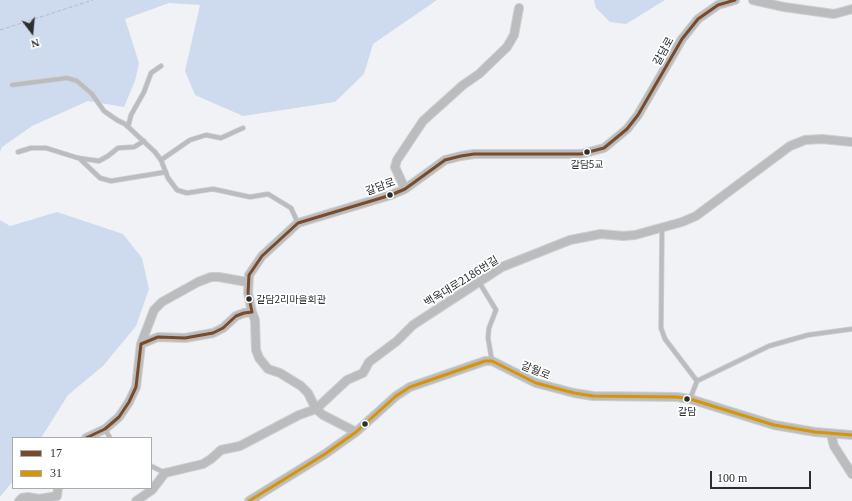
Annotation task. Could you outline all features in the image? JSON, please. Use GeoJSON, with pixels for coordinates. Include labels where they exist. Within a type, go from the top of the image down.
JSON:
{"type":"FeatureCollection","features":[{"type":"Feature","properties":{"kind":"street","name":"갈담로"},"geometry":{"type":"LineString","coordinates":[[247,282],[249,275],[262,256],[298,223],[391,195],[405,189],[445,160],[474,154],[581,154],[604,148],[627,129],[638,115],[682,39],[698,19],[718,5],[735,0]]}},
{"type":"Feature","properties":{"kind":"street"},"geometry":{"type":"LineString","coordinates":[[753,0],[784,7],[834,14],[852,9]]}},
{"type":"Feature","properties":{"kind":"street"},"geometry":{"type":"LineString","coordinates":[[405,189],[395,167],[397,160],[417,128],[507,47],[514,35],[519,8]]}},
{"type":"Feature","properties":{"kind":"street","name":"백옥대로2186번길"},"geometry":{"type":"LineString","coordinates":[[165,473],[203,464],[221,450],[240,446],[298,415],[316,409],[347,380],[363,373],[369,362],[397,341],[413,325],[502,267],[570,240],[602,234],[623,236],[635,235],[662,229],[696,216],[790,146],[805,140],[822,139],[852,142]]}},
{"type":"Feature","properties":{"kind":"street"},"geometry":{"type":"LineString","coordinates":[[88,437],[105,429],[119,417],[129,402],[136,387],[141,344],[154,310],[162,302],[198,282],[211,277],[247,282],[252,312],[255,320],[256,350],[259,358],[268,369],[280,373],[308,392],[316,409],[323,415],[356,432]]}},
{"type":"Feature","properties":{"kind":"street"},"geometry":{"type":"LineString","coordinates":[[141,344],[158,337],[185,338],[213,333],[223,328],[236,316],[252,312]]}},
{"type":"Feature","properties":{"kind":"street"},"geometry":{"type":"LineString","coordinates":[[249,501],[326,454],[356,432],[396,396],[410,387],[484,361],[492,361]]}},
{"type":"Feature","properties":{"kind":"street","name":"갈월로"},"geometry":{"type":"LineString","coordinates":[[492,361],[536,383],[574,393],[593,396],[677,397],[690,399],[774,425],[831,434],[852,435]]}},
{"type":"Feature","properties":{"kind":"street"},"geometry":{"type":"LineString","coordinates":[[831,434],[834,446],[852,474]]}},
{"type":"Feature","properties":{"kind":"street"},"geometry":{"type":"LineString","coordinates":[[136,501],[152,490],[165,473]]}},
{"type":"Feature","properties":{"kind":"street"},"geometry":{"type":"LineString","coordinates":[[19,501],[22,498],[28,497],[38,499],[58,495]]}},
{"type":"Feature","properties":{"kind":"lane"},"geometry":{"type":"LineString","coordinates":[[128,127],[131,115],[144,92],[151,73],[161,66]]}},
{"type":"Feature","properties":{"kind":"lane"},"geometry":{"type":"LineString","coordinates":[[12,86],[67,78],[77,81],[92,94],[104,111],[128,127],[144,141],[161,160],[166,172],[177,190],[187,193],[212,189],[250,197],[268,194],[291,208],[298,223]]}},
{"type":"Feature","properties":{"kind":"lane"},"geometry":{"type":"LineString","coordinates":[[161,160],[190,140],[206,135],[221,138],[243,128]]}},
{"type":"Feature","properties":{"kind":"lane"},"geometry":{"type":"LineString","coordinates":[[18,152],[31,148],[46,148],[78,158],[99,161],[118,148],[134,147],[144,141]]}},
{"type":"Feature","properties":{"kind":"lane"},"geometry":{"type":"LineString","coordinates":[[78,158],[100,178],[111,181],[166,172]]}},
{"type":"Feature","properties":{"kind":"lane"},"geometry":{"type":"LineString","coordinates":[[662,229],[661,328],[665,339],[697,381]]}},
{"type":"Feature","properties":{"kind":"lane"},"geometry":{"type":"LineString","coordinates":[[479,282],[496,310],[489,328],[488,338],[492,361]]}},
{"type":"Feature","properties":{"kind":"lane"},"geometry":{"type":"LineString","coordinates":[[690,399],[697,381],[769,346],[808,334],[852,329]]}},
{"type":"Feature","properties":{"kind":"lane"},"geometry":{"type":"LineString","coordinates":[[105,429],[109,437]]}},
{"type":"Feature","properties":{"kind":"lane"},"geometry":{"type":"LineString","coordinates":[[152,466],[165,473]]}},
{"type":"Feature","properties":{"kind":"path"},"geometry":{"type":"LineString","coordinates":[[0,30],[93,0]]}},
{"type":"Feature","properties":{"kind":"shaded area"},"geometry":{"type":"Polygon","coordinates":[[[0,0],[437,0],[373,44],[364,74],[335,102],[243,116],[195,95],[185,71],[200,5],[169,3],[125,19],[139,63],[135,81],[124,107],[88,101],[32,126],[2,147],[0,152],[0,0]]]}},
{"type":"Feature","properties":{"kind":"shaded area"},"geometry":{"type":"Polygon","coordinates":[[[594,0],[665,0],[626,24],[610,22],[596,8],[594,0]]]}},
{"type":"Feature","properties":{"kind":"shaded area"},"geometry":{"type":"Polygon","coordinates":[[[57,212],[123,234],[142,258],[149,289],[136,326],[103,366],[68,395],[42,437],[12,437],[12,482],[0,497],[0,220],[10,226],[57,212]]]}},
{"type":"Feature","properties":{"kind":"transit line","name":"17"},"geometry":{"type":"LineString","coordinates":[[88,437],[105,429],[119,417],[129,402],[136,387],[141,344],[158,337],[185,338],[213,333],[223,328],[236,316],[252,312],[248,293],[249,275],[262,256],[298,223],[391,195],[405,189],[445,160],[461,156],[474,154],[581,154],[604,148],[627,129],[638,115],[682,39],[698,19],[718,5],[735,0]]}},
{"type":"Feature","properties":{"kind":"transit line","name":"31"},"geometry":{"type":"LineString","coordinates":[[249,501],[325,454],[356,432],[396,396],[410,387],[485,361],[492,361],[536,383],[574,393],[593,396],[677,397],[690,399],[774,425],[815,432],[852,435]]}},
{"type":"Feature","properties":{"kind":"place","name":"갈담5교"},"geometry":{"type":"Point","coordinates":[587,152]}},
{"type":"Feature","properties":{"kind":"place","name":"갈담2리마을회관"},"geometry":{"type":"Point","coordinates":[249,299]}},
{"type":"Feature","properties":{"kind":"place","name":"갈담"},"geometry":{"type":"Point","coordinates":[687,399]}}]}
